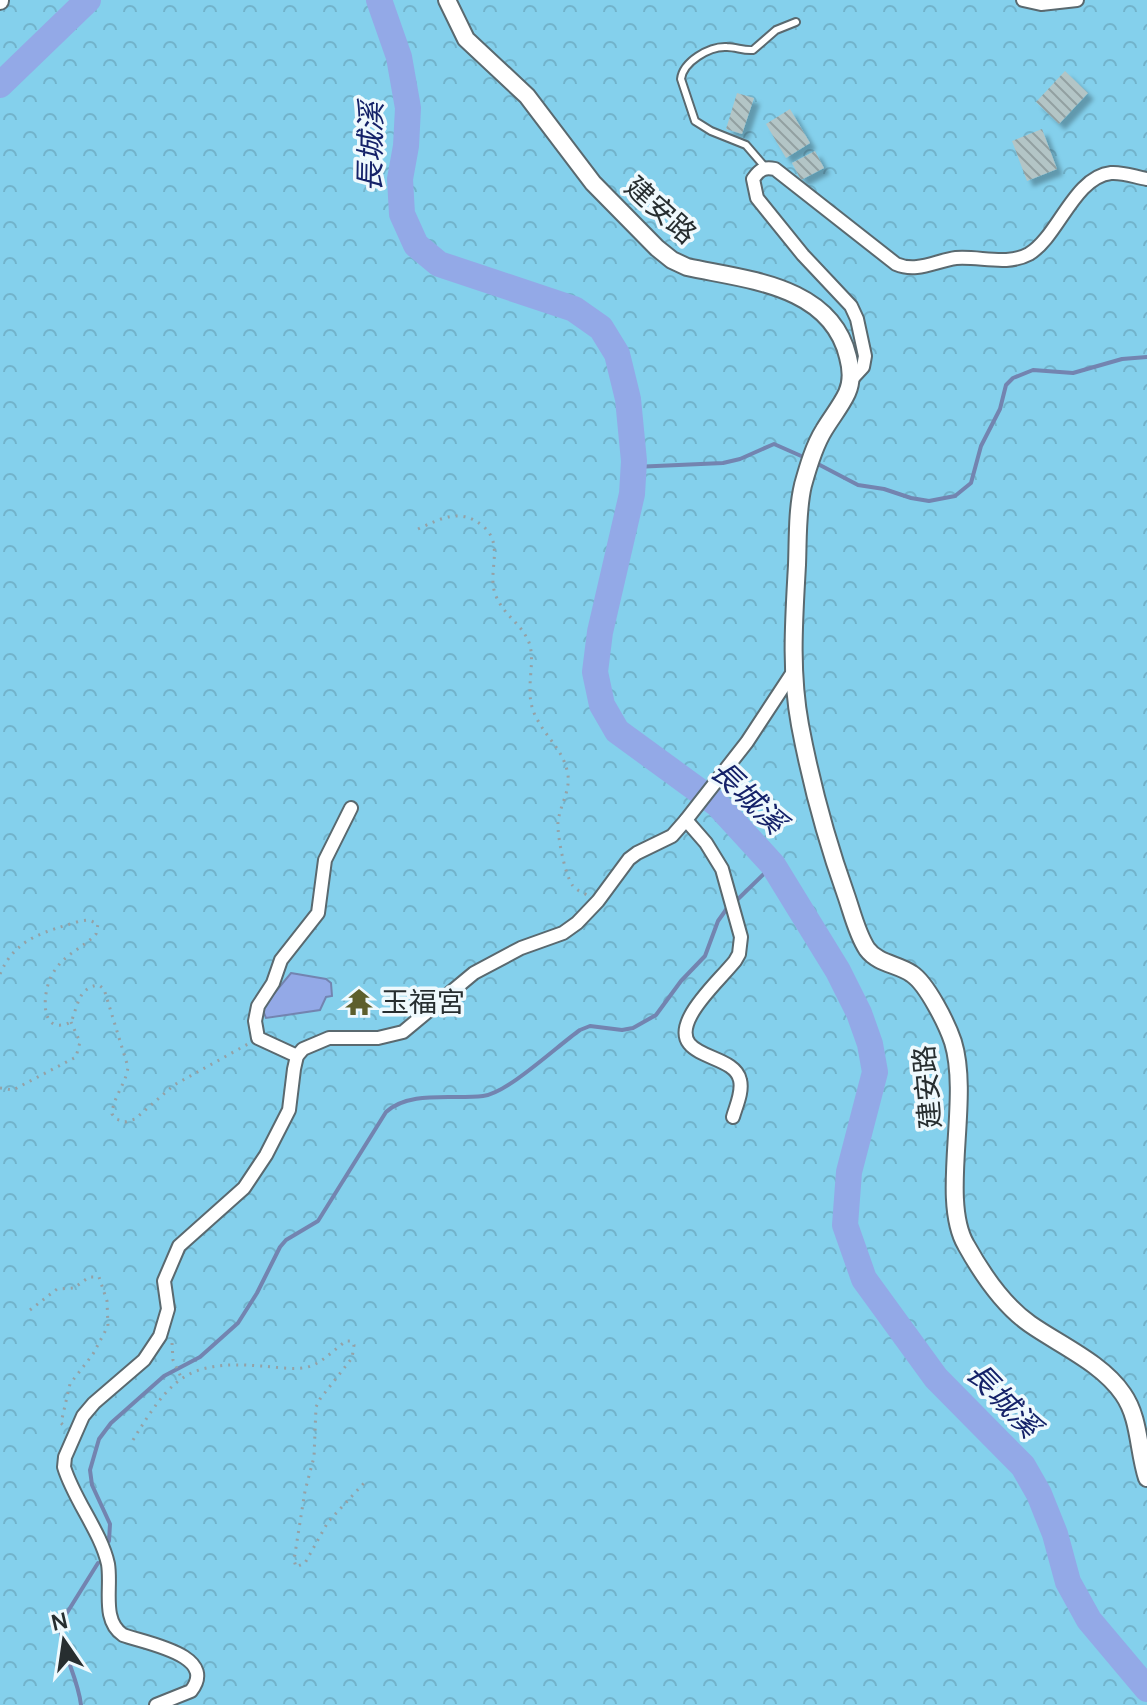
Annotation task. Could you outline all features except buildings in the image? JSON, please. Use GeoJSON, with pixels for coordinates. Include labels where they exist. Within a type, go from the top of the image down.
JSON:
{"type":"FeatureCollection","features":[{"type":"Feature","properties":{"kind":"street","name":"建安路"},"geometry":{"type":"LineString","coordinates":[[447,0],[466,39],[527,96],[593,183],[657,248],[687,267],[786,290],[808,300],[825,312],[846,347],[850,381],[848,392],[817,444],[807,473],[800,510],[793,624],[793,672],[808,767],[831,855],[860,936],[873,955],[915,976],[953,1043],[959,1116],[956,1201],[958,1224],[964,1242],[1023,1319],[1073,1349],[1119,1389],[1133,1415],[1147,1478]]}},
{"type":"Feature","properties":{"kind":"street"},"geometry":{"type":"LineString","coordinates":[[1023,0],[1041,4],[1077,0]]}},
{"type":"Feature","properties":{"kind":"street"},"geometry":{"type":"LineString","coordinates":[[850,381],[863,367],[865,356],[857,319],[842,294],[803,255],[757,198],[753,179],[758,171],[765,167],[782,174],[896,264],[915,268],[956,258],[1019,258],[1031,253],[1043,242],[1071,203],[1100,176],[1120,173],[1147,179]]}},
{"type":"Feature","properties":{"kind":"street"},"geometry":{"type":"LineString","coordinates":[[156,1705],[191,1691],[198,1677],[196,1669],[185,1656],[123,1635],[115,1629],[110,1613],[107,1561],[64,1467],[65,1457],[89,1408],[144,1360],[160,1336],[168,1309],[164,1281],[179,1246],[244,1188],[266,1155],[289,1110],[297,1056],[303,1049],[329,1038],[378,1038],[403,1032],[465,978],[521,948],[563,933],[577,923],[598,901],[629,859],[672,836],[747,742],[793,672]]}},
{"type":"Feature","properties":{"kind":"street"},"geometry":{"type":"LineString","coordinates":[[297,1056],[258,1038],[255,1021],[258,1006],[273,983],[281,960],[318,913],[325,860],[351,808]]}},
{"type":"Feature","properties":{"kind":"street"},"geometry":{"type":"LineString","coordinates":[[690,815],[722,869],[741,937],[735,961],[694,1010],[687,1027],[689,1043],[695,1050],[728,1064],[738,1075],[740,1094],[733,1117]]}},
{"type":"Feature","properties":{"kind":"lane"},"geometry":{"type":"LineString","coordinates":[[765,167],[746,145],[695,121],[681,79],[682,73],[695,59],[714,49],[753,50],[776,30],[796,22]]}},
{"type":"Feature","properties":{"kind":"path"},"geometry":{"type":"LineString","coordinates":[[418,529],[446,516],[463,515],[488,530],[495,542],[494,593],[529,641],[531,705],[536,718],[562,755],[568,774],[569,786],[558,822],[568,878],[574,888],[598,901]]}},
{"type":"Feature","properties":{"kind":"path"},"geometry":{"type":"LineString","coordinates":[[0,974],[13,950],[24,942],[80,921],[95,921],[99,929],[96,934],[59,963],[50,978],[45,996],[47,1019],[59,1025],[71,1022]]}},
{"type":"Feature","properties":{"kind":"path"},"geometry":{"type":"LineString","coordinates":[[0,1088],[13,1090],[76,1057],[80,1042],[71,1022],[82,992],[93,985],[104,989],[128,1067],[127,1077],[112,1106],[116,1119],[125,1122],[135,1119],[174,1085],[258,1038]]}},
{"type":"Feature","properties":{"kind":"path"},"geometry":{"type":"LineString","coordinates":[[30,1310],[57,1289],[74,1288],[89,1277],[99,1277],[107,1301],[108,1326],[93,1354],[70,1384],[61,1423],[74,1436]]}},
{"type":"Feature","properties":{"kind":"path"},"geometry":{"type":"LineString","coordinates":[[172,1340],[173,1360],[181,1377]]}},
{"type":"Feature","properties":{"kind":"path"},"geometry":{"type":"LineString","coordinates":[[133,1440],[181,1377],[211,1365],[234,1363],[290,1368],[310,1366],[346,1341],[351,1341],[354,1345],[352,1358],[316,1407],[314,1457],[305,1491],[294,1560],[296,1567],[305,1563],[328,1522],[365,1482]]}},
{"type":"Feature","properties":{"kind":"green space"},"geometry":{"type":"Polygon","coordinates":[[[0,0],[1147,0],[1147,1705],[0,1705],[0,0]]]}},
{"type":"Feature","properties":{"kind":"shaded area"},"geometry":{"type":"Polygon","coordinates":[[[291,973],[326,979],[331,983],[332,996],[326,997],[320,1010],[266,1018],[262,1008],[291,973]]]}},
{"type":"Feature","properties":{"kind":"waterway","name":"長城溪"},"geometry":{"type":"LineString","coordinates":[[0,85],[88,0]]}},
{"type":"Feature","properties":{"kind":"waterway","name":"長城溪"},"geometry":{"type":"LineString","coordinates":[[379,0],[399,57],[408,108],[400,179],[402,214],[416,245],[439,264],[574,309],[601,328],[617,354],[628,399],[634,461],[632,494],[600,632],[595,672],[602,705],[617,731],[717,804],[773,865],[838,971],[859,1013],[870,1044],[875,1072],[849,1172],[845,1225],[864,1279],[936,1378],[1023,1466],[1039,1494],[1055,1534],[1068,1582],[1089,1620],[1147,1689]]}},
{"type":"Feature","properties":{"kind":"waterway"},"geometry":{"type":"LineString","coordinates":[[816,463],[858,485],[911,498],[929,501],[955,496],[971,483],[981,446],[1000,409],[1006,385],[1013,378],[1033,370],[1073,373],[1122,359],[1147,357]]}},
{"type":"Feature","properties":{"kind":"waterway"},"geometry":{"type":"LineString","coordinates":[[634,467],[723,463],[774,444],[808,459]]}},
{"type":"Feature","properties":{"kind":"waterway"},"geometry":{"type":"LineString","coordinates":[[735,902],[773,865]]}},
{"type":"Feature","properties":{"kind":"waterway"},"geometry":{"type":"LineString","coordinates":[[109,1541],[110,1524],[92,1485],[90,1470],[99,1439],[111,1423],[164,1376],[200,1357],[238,1323],[280,1247],[318,1221],[386,1112],[396,1105],[419,1098],[471,1097],[493,1093],[519,1078],[580,1030],[590,1026],[622,1030],[633,1028],[656,1015],[681,981],[705,956],[718,921],[728,907]]}},
{"type":"Feature","properties":{"kind":"waterway"},"geometry":{"type":"LineString","coordinates":[[81,1705],[60,1624],[98,1563]]}},
{"type":"Feature","properties":{"kind":"place","name":"玉福宮"},"geometry":{"type":"Point","coordinates":[359,1002]}}]}
